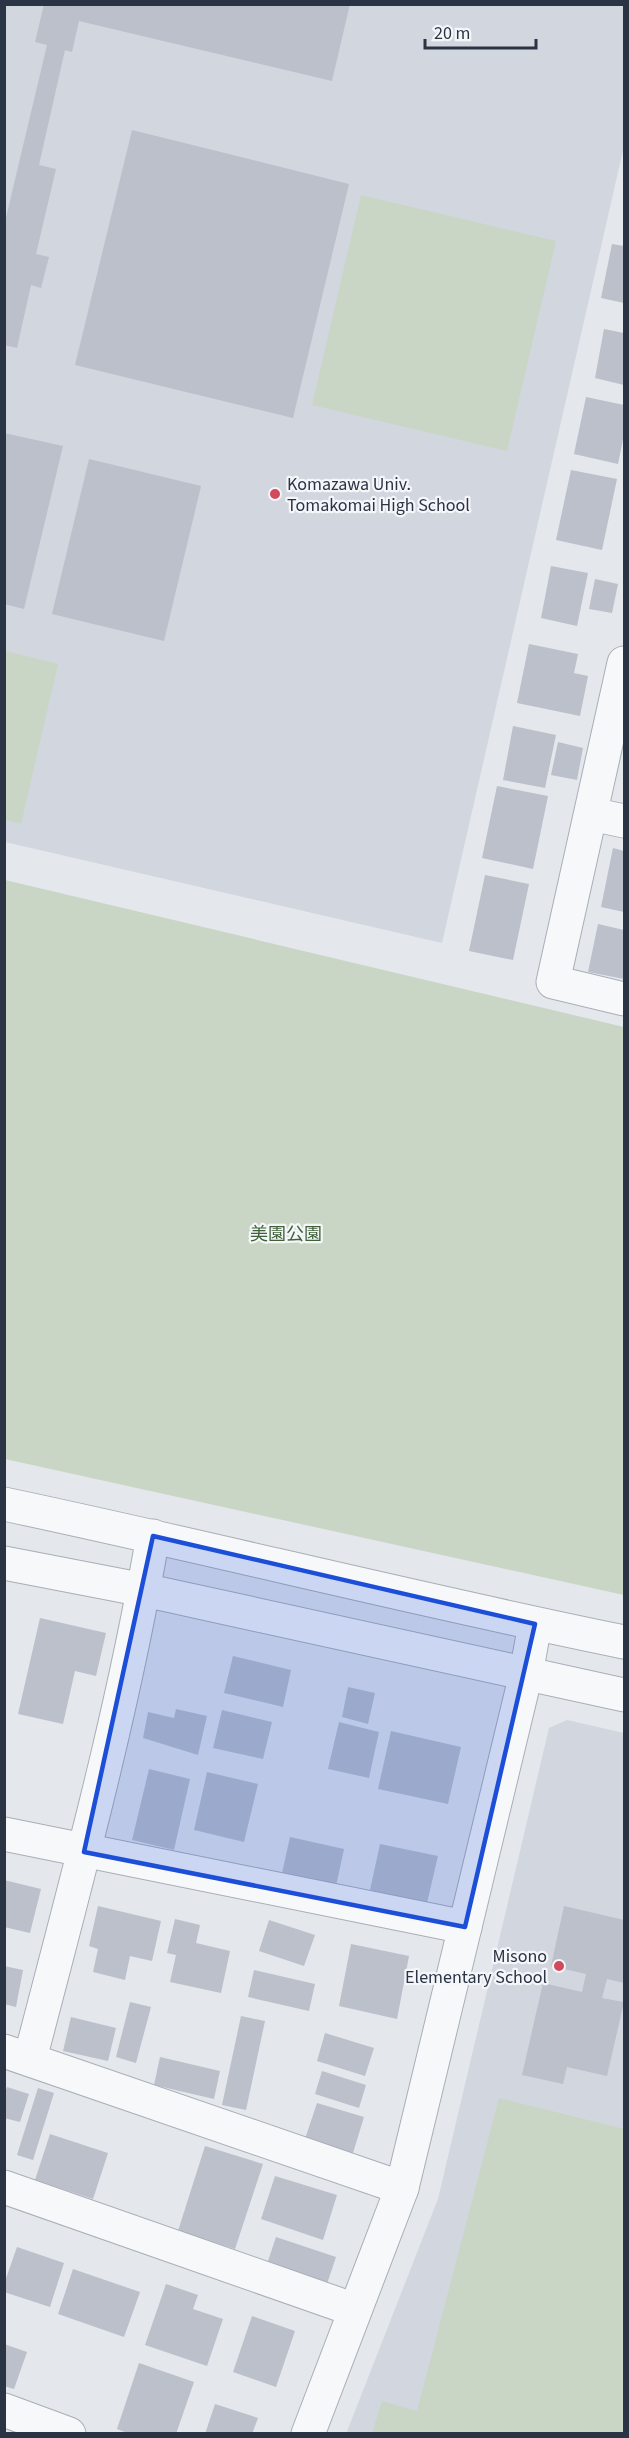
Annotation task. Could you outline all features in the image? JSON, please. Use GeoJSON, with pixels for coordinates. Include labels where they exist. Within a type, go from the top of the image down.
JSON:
{"type":"FeatureCollection","features":[{"type":"Feature","properties":{"kind":"street"},"geometry":{"type":"LineString","coordinates":[[624,663],[553,982],[624,999]]}},
{"type":"Feature","properties":{"kind":"street"},"geometry":{"type":"LineString","coordinates":[[591,814],[624,821]]}},
{"type":"Feature","properties":{"kind":"street"},"geometry":{"type":"LineString","coordinates":[[4,1504],[624,1642]]}},
{"type":"Feature","properties":{"kind":"street"},"geometry":{"type":"LineString","coordinates":[[153,1536],[144,1590],[84,1852],[17,2055],[402,2188]]}},
{"type":"Feature","properties":{"kind":"street"},"geometry":{"type":"LineString","coordinates":[[4,1563],[144,1590],[624,1695]]}},
{"type":"Feature","properties":{"kind":"street"},"geometry":{"type":"LineString","coordinates":[[308,2433],[402,2188],[526,1674],[535,1624]]}},
{"type":"Feature","properties":{"kind":"street"},"geometry":{"type":"LineString","coordinates":[[4,1834],[465,1928]]}},
{"type":"Feature","properties":{"kind":"street"},"geometry":{"type":"LineString","coordinates":[[4,2187],[355,2310]]}},
{"type":"Feature","properties":{"kind":"street"},"geometry":{"type":"LineString","coordinates":[[4,2410],[69,2433]]}},
{"type":"Feature","properties":{"kind":"highlighted area"},"geometry":{"type":"Polygon","coordinates":[[[153,1536],[535,1624],[465,1927],[84,1852],[153,1536]]]}},
{"type":"Feature","properties":{"kind":"shaded area","name":"Komazawa Univ. Tomakomai High School"},"geometry":{"type":"Polygon","coordinates":[[[5,5],[624,5],[624,146],[442,943],[5,842],[5,5]]]}},
{"type":"Feature","properties":{"kind":"shaded area","name":"Misono Elementary School"},"geometry":{"type":"Polygon","coordinates":[[[567,1720],[624,1733],[624,2433],[346,2434],[438,2199],[549,1728],[567,1720]]]}},
{"type":"Feature","properties":{"kind":"green space"},"geometry":{"type":"Polygon","coordinates":[[[361,195],[556,241],[507,451],[312,405],[361,195]]]}},
{"type":"Feature","properties":{"kind":"green space"},"geometry":{"type":"Polygon","coordinates":[[[5,651],[58,664],[21,824],[5,820],[5,651]]]}},
{"type":"Feature","properties":{"kind":"green space","name":"美園公園"},"geometry":{"type":"Polygon","coordinates":[[[5,880],[624,1027],[624,1595],[5,1459],[5,880]]]}},
{"type":"Feature","properties":{"kind":"green space"},"geometry":{"type":"Polygon","coordinates":[[[499,2098],[624,2129],[624,2433],[372,2433],[382,2401],[417,2411],[499,2098]]]}},
{"type":"Feature","properties":{"kind":"building"},"geometry":{"type":"Polygon","coordinates":[[[44,4],[350,4],[332,81],[79,21],[72,52],[65,50],[39,165],[56,169],[36,254],[49,257],[41,288],[31,285],[17,348],[4,345],[4,226],[47,45],[35,42],[44,4]]]}},
{"type":"Feature","properties":{"kind":"building"},"geometry":{"type":"Polygon","coordinates":[[[132,130],[349,184],[293,418],[75,365],[132,130]]]}},
{"type":"Feature","properties":{"kind":"building"},"geometry":{"type":"Polygon","coordinates":[[[612,244],[624,246],[624,303],[601,298],[612,244]]]}},
{"type":"Feature","properties":{"kind":"building"},"geometry":{"type":"Polygon","coordinates":[[[604,329],[624,333],[624,385],[595,378],[604,329]]]}},
{"type":"Feature","properties":{"kind":"building"},"geometry":{"type":"Polygon","coordinates":[[[586,397],[624,405],[624,434],[618,464],[574,454],[586,397]]]}},
{"type":"Feature","properties":{"kind":"building"},"geometry":{"type":"Polygon","coordinates":[[[4,433],[63,446],[24,609],[4,604],[4,433]]]}},
{"type":"Feature","properties":{"kind":"building"},"geometry":{"type":"Polygon","coordinates":[[[89,459],[201,486],[164,641],[52,614],[89,459]]]}},
{"type":"Feature","properties":{"kind":"building"},"geometry":{"type":"Polygon","coordinates":[[[571,470],[617,479],[602,550],[556,540],[571,470]]]}},
{"type":"Feature","properties":{"kind":"building"},"geometry":{"type":"Polygon","coordinates":[[[551,566],[588,573],[577,626],[541,618],[551,566]]]}},
{"type":"Feature","properties":{"kind":"building"},"geometry":{"type":"Polygon","coordinates":[[[595,579],[618,584],[612,613],[589,609],[595,579]]]}},
{"type":"Feature","properties":{"kind":"building"},"geometry":{"type":"Polygon","coordinates":[[[529,644],[578,654],[574,673],[588,676],[580,716],[517,703],[529,644]]]}},
{"type":"Feature","properties":{"kind":"building"},"geometry":{"type":"Polygon","coordinates":[[[513,726],[556,735],[545,788],[503,780],[513,726]]]}},
{"type":"Feature","properties":{"kind":"building"},"geometry":{"type":"Polygon","coordinates":[[[558,742],[583,748],[577,780],[551,775],[558,742]]]}},
{"type":"Feature","properties":{"kind":"building"},"geometry":{"type":"Polygon","coordinates":[[[497,786],[548,796],[533,869],[482,858],[497,786]]]}},
{"type":"Feature","properties":{"kind":"building"},"geometry":{"type":"Polygon","coordinates":[[[613,848],[624,851],[624,912],[601,907],[613,848]]]}},
{"type":"Feature","properties":{"kind":"building"},"geometry":{"type":"Polygon","coordinates":[[[485,875],[529,884],[513,960],[469,951],[485,875]]]}},
{"type":"Feature","properties":{"kind":"building"},"geometry":{"type":"Polygon","coordinates":[[[598,924],[624,930],[624,979],[588,972],[598,924]]]}},
{"type":"Feature","properties":{"kind":"building"},"geometry":{"type":"Polygon","coordinates":[[[40,1618],[106,1633],[96,1676],[75,1671],[63,1724],[18,1714],[40,1618]]]}},
{"type":"Feature","properties":{"kind":"building"},"geometry":{"type":"Polygon","coordinates":[[[233,1656],[291,1670],[283,1707],[224,1693],[233,1656]]]}},
{"type":"Feature","properties":{"kind":"building"},"geometry":{"type":"Polygon","coordinates":[[[348,1687],[375,1693],[368,1724],[342,1717],[348,1687]]]}},
{"type":"Feature","properties":{"kind":"building"},"geometry":{"type":"Polygon","coordinates":[[[176,1709],[207,1716],[198,1755],[143,1738],[148,1712],[174,1718],[176,1709]]]}},
{"type":"Feature","properties":{"kind":"building"},"geometry":{"type":"Polygon","coordinates":[[[222,1710],[272,1722],[263,1759],[213,1748],[222,1710]]]}},
{"type":"Feature","properties":{"kind":"building"},"geometry":{"type":"Polygon","coordinates":[[[339,1722],[379,1732],[369,1778],[328,1769],[339,1722]]]}},
{"type":"Feature","properties":{"kind":"building"},"geometry":{"type":"Polygon","coordinates":[[[391,1731],[461,1747],[448,1804],[378,1789],[391,1731]]]}},
{"type":"Feature","properties":{"kind":"building"},"geometry":{"type":"Polygon","coordinates":[[[149,1769],[190,1779],[174,1850],[132,1840],[149,1769]]]}},
{"type":"Feature","properties":{"kind":"building"},"geometry":{"type":"Polygon","coordinates":[[[207,1772],[258,1784],[244,1842],[194,1830],[207,1772]]]}},
{"type":"Feature","properties":{"kind":"building"},"geometry":{"type":"Polygon","coordinates":[[[290,1837],[344,1849],[336,1886],[282,1873],[290,1837]]]}},
{"type":"Feature","properties":{"kind":"building"},"geometry":{"type":"Polygon","coordinates":[[[380,1844],[438,1856],[427,1903],[370,1890],[380,1844]]]}},
{"type":"Feature","properties":{"kind":"building"},"geometry":{"type":"Polygon","coordinates":[[[4,1880],[41,1889],[30,1933],[4,1927],[4,1880]]]}},
{"type":"Feature","properties":{"kind":"building"},"geometry":{"type":"Polygon","coordinates":[[[98,1906],[161,1921],[152,1961],[130,1956],[125,1980],[93,1972],[98,1949],[89,1946],[98,1906]]]}},
{"type":"Feature","properties":{"kind":"building"},"geometry":{"type":"Polygon","coordinates":[[[564,1906],[624,1920],[624,1983],[607,1979],[602,1998],[624,2002],[607,2076],[567,2067],[563,2084],[522,2075],[543,1983],[582,1992],[586,1974],[551,1966],[564,1906]]]}},
{"type":"Feature","properties":{"kind":"building"},"geometry":{"type":"Polygon","coordinates":[[[175,1919],[200,1925],[196,1943],[230,1951],[221,1993],[170,1982],[176,1955],[167,1953],[175,1919]]]}},
{"type":"Feature","properties":{"kind":"building"},"geometry":{"type":"Polygon","coordinates":[[[269,1920],[315,1935],[304,1966],[259,1951],[269,1920]]]}},
{"type":"Feature","properties":{"kind":"building"},"geometry":{"type":"Polygon","coordinates":[[[351,1944],[409,1956],[397,2019],[339,2006],[351,1944]]]}},
{"type":"Feature","properties":{"kind":"building"},"geometry":{"type":"Polygon","coordinates":[[[4,1966],[23,1970],[16,2007],[4,2004],[4,1966]]]}},
{"type":"Feature","properties":{"kind":"building"},"geometry":{"type":"Polygon","coordinates":[[[254,1970],[315,1984],[309,2011],[248,1997],[254,1970]]]}},
{"type":"Feature","properties":{"kind":"building"},"geometry":{"type":"Polygon","coordinates":[[[130,2002],[151,2007],[136,2063],[116,2057],[130,2002]]]}},
{"type":"Feature","properties":{"kind":"building"},"geometry":{"type":"Polygon","coordinates":[[[241,2016],[265,2021],[246,2110],[222,2105],[241,2016]]]}},
{"type":"Feature","properties":{"kind":"building"},"geometry":{"type":"Polygon","coordinates":[[[71,2017],[116,2028],[108,2061],[63,2051],[71,2017]]]}},
{"type":"Feature","properties":{"kind":"building"},"geometry":{"type":"Polygon","coordinates":[[[325,2033],[374,2048],[365,2076],[317,2061],[325,2033]]]}},
{"type":"Feature","properties":{"kind":"building"},"geometry":{"type":"Polygon","coordinates":[[[160,2057],[220,2071],[214,2099],[154,2085],[160,2057]]]}},
{"type":"Feature","properties":{"kind":"building"},"geometry":{"type":"Polygon","coordinates":[[[322,2071],[366,2085],[359,2108],[315,2094],[322,2071]]]}},
{"type":"Feature","properties":{"kind":"building"},"geometry":{"type":"Polygon","coordinates":[[[7,2087],[29,2094],[20,2122],[4,2118],[4,2096],[7,2087]]]}},
{"type":"Feature","properties":{"kind":"building"},"geometry":{"type":"Polygon","coordinates":[[[38,2088],[54,2093],[33,2160],[17,2155],[38,2088]]]}},
{"type":"Feature","properties":{"kind":"building"},"geometry":{"type":"Polygon","coordinates":[[[317,2103],[364,2117],[353,2153],[305,2139],[317,2103]]]}},
{"type":"Feature","properties":{"kind":"building"},"geometry":{"type":"Polygon","coordinates":[[[50,2134],[108,2153],[93,2199],[35,2180],[50,2134]]]}},
{"type":"Feature","properties":{"kind":"building"},"geometry":{"type":"Polygon","coordinates":[[[205,2146],[263,2164],[235,2249],[178,2231],[205,2146]]]}},
{"type":"Feature","properties":{"kind":"building"},"geometry":{"type":"Polygon","coordinates":[[[275,2176],[337,2195],[323,2240],[261,2219],[275,2176]]]}},
{"type":"Feature","properties":{"kind":"building"},"geometry":{"type":"Polygon","coordinates":[[[276,2237],[336,2257],[326,2287],[266,2267],[276,2237]]]}},
{"type":"Feature","properties":{"kind":"building"},"geometry":{"type":"Polygon","coordinates":[[[17,2247],[64,2263],[50,2307],[4,2292],[4,2284],[17,2247]]]}},
{"type":"Feature","properties":{"kind":"building"},"geometry":{"type":"Polygon","coordinates":[[[73,2269],[140,2292],[124,2337],[58,2314],[73,2269]]]}},
{"type":"Feature","properties":{"kind":"building"},"geometry":{"type":"Polygon","coordinates":[[[166,2284],[198,2295],[193,2309],[223,2319],[207,2366],[145,2345],[166,2284]]]}},
{"type":"Feature","properties":{"kind":"building"},"geometry":{"type":"Polygon","coordinates":[[[252,2316],[295,2331],[276,2387],[233,2372],[252,2316]]]}},
{"type":"Feature","properties":{"kind":"building"},"geometry":{"type":"Polygon","coordinates":[[[4,2344],[27,2352],[14,2389],[4,2386],[4,2344]]]}},
{"type":"Feature","properties":{"kind":"building"},"geometry":{"type":"Polygon","coordinates":[[[139,2363],[194,2382],[176,2434],[130,2434],[117,2429],[139,2363]]]}},
{"type":"Feature","properties":{"kind":"building"},"geometry":{"type":"Polygon","coordinates":[[[215,2404],[258,2418],[252,2434],[205,2434],[215,2404]]]}},
{"type":"Feature","properties":{"kind":"place","name":"Komazawa Univ. Tomakomai High School"},"geometry":{"type":"Point","coordinates":[275,494]}},
{"type":"Feature","properties":{"kind":"place","name":"Misono Elementary School"},"geometry":{"type":"Point","coordinates":[559,1966]}}]}
